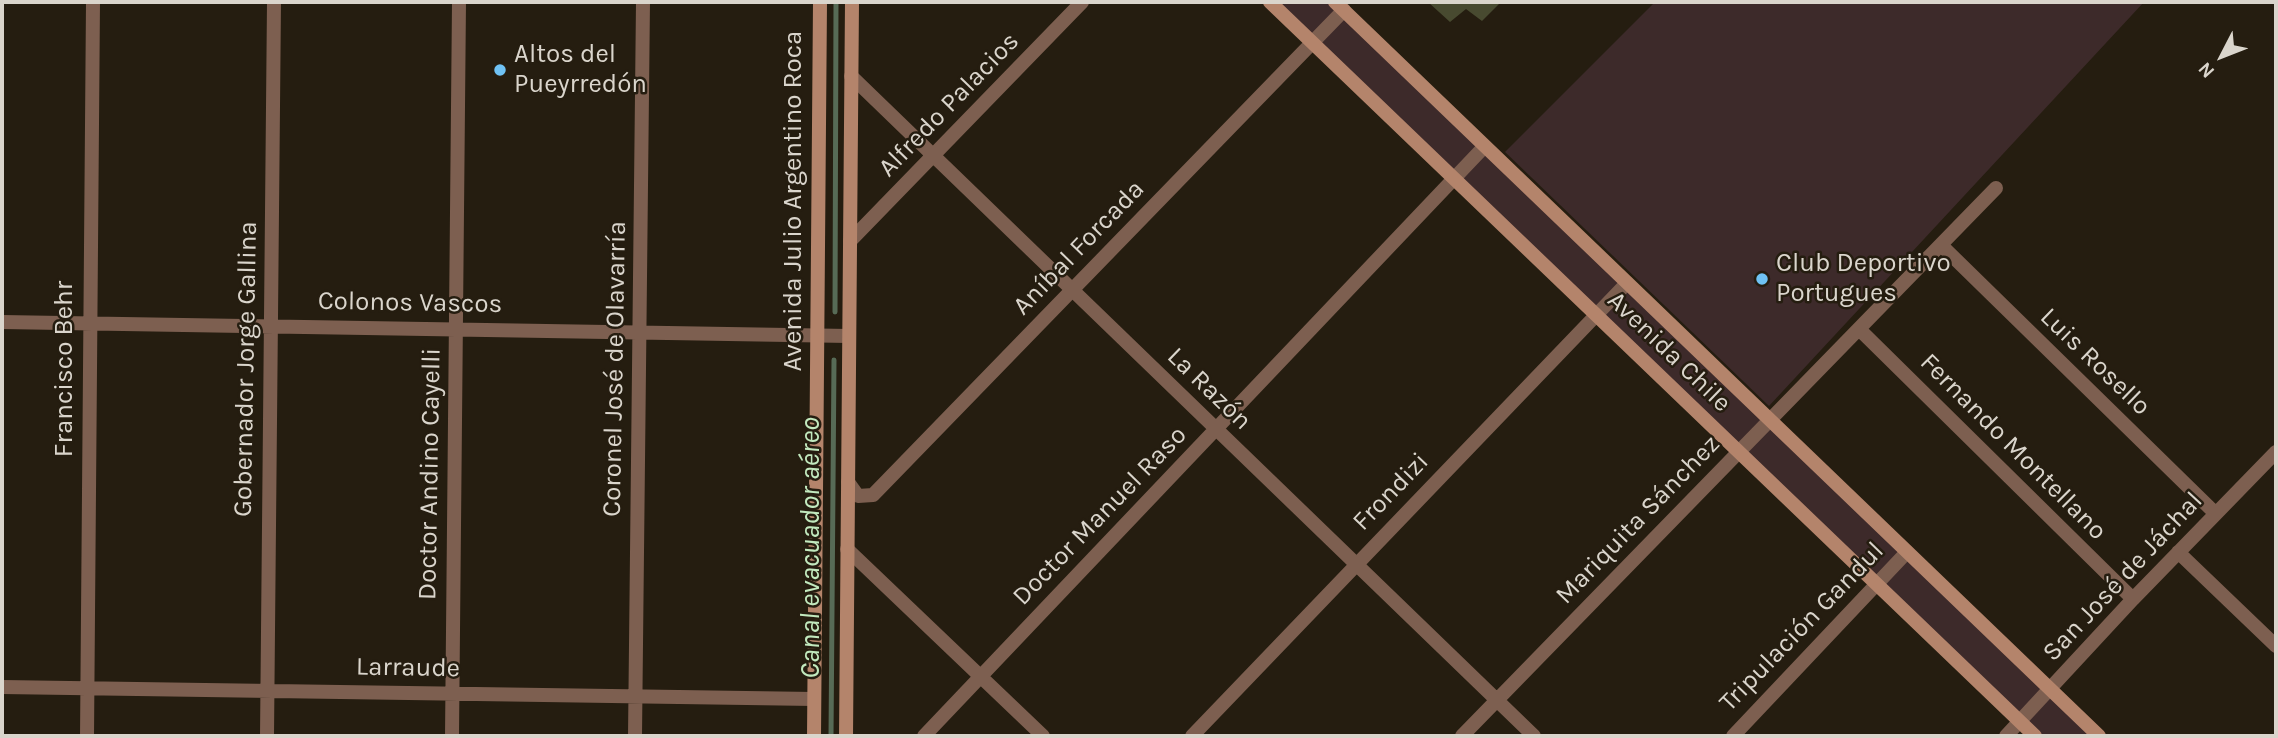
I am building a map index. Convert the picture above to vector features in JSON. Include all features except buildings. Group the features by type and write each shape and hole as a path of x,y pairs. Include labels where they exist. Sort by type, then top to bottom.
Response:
{"main road":[{"name":"Avenida Julio Argentino Roca","path":"814,736 820,2"},
{"name":"Avenida Julio Argentino Roca","path":"846,736 852,2"},
{"name":"Avenida Chile","path":"1269,2 2035,736"},
{"name":"Avenida Chile","path":"1339,6 1768,421 2099,736"}],"street":[{"name":"Francisco Behr","path":"87,736 93,2"},
{"name":"Gobernador Jorge Gallina","path":"267,736 274,2"},
{"name":"Doctor Andino Cayelli","path":"453,736 459,2"},
{"name":"Coronel José de Olavarría","path":"635,736 643,2"},
{"name":"Alfredo Palacios","path":"850,241 1082,2"},
{"name":"Aníbal Forcada","path":"848,482 858,496 873,495 1312,43 1339,6"},
{"name":"La Razón","path":"851,76 1534,736"},
{"name":"Doctor Manuel Raso","path":"924,736 1485,147"},
{"name":"Mariquita Sánchez","path":"1462,736 1996,188"},
{"name":"Luis Rosello","path":"1941,245 2215,513"},
{"name":"Frondizi","path":"1192,736 1627,283"},
{"name":"Colonos Vascos","path":"2,322 849,336"},
{"name":"Fernando Montellano","path":"1860,330 2133,599"},
{"name":"San José de Jáchal","path":"2006,736 2133,599 2276,452"},
{"path":"847,549 1043,736"},
{"name":"Tripulación Gandul","path":"1732,736 1907,552"},
{"path":"2178,552 2276,646"},
{"name":"Larraude","path":"2,687 814,699"}],"shaded area":[{"path":"1270,2 1335,2 2099,736 2035,736"},
{"name":"Club Deportivo Portugues","path":"1655,2 2144,2 1769,406 1505,152"}],"waterway":[{"name":"Canal evacuador aéreo","path":"835,312 836,2"},
{"name":"Canal evacuador aéreo","path":"831,736 834,360"}],"place":[{"name":"Altos del Pueyrredón","path":"500,70"},
{"name":"Club Deportivo Portugues","path":"1762,279"}]}
